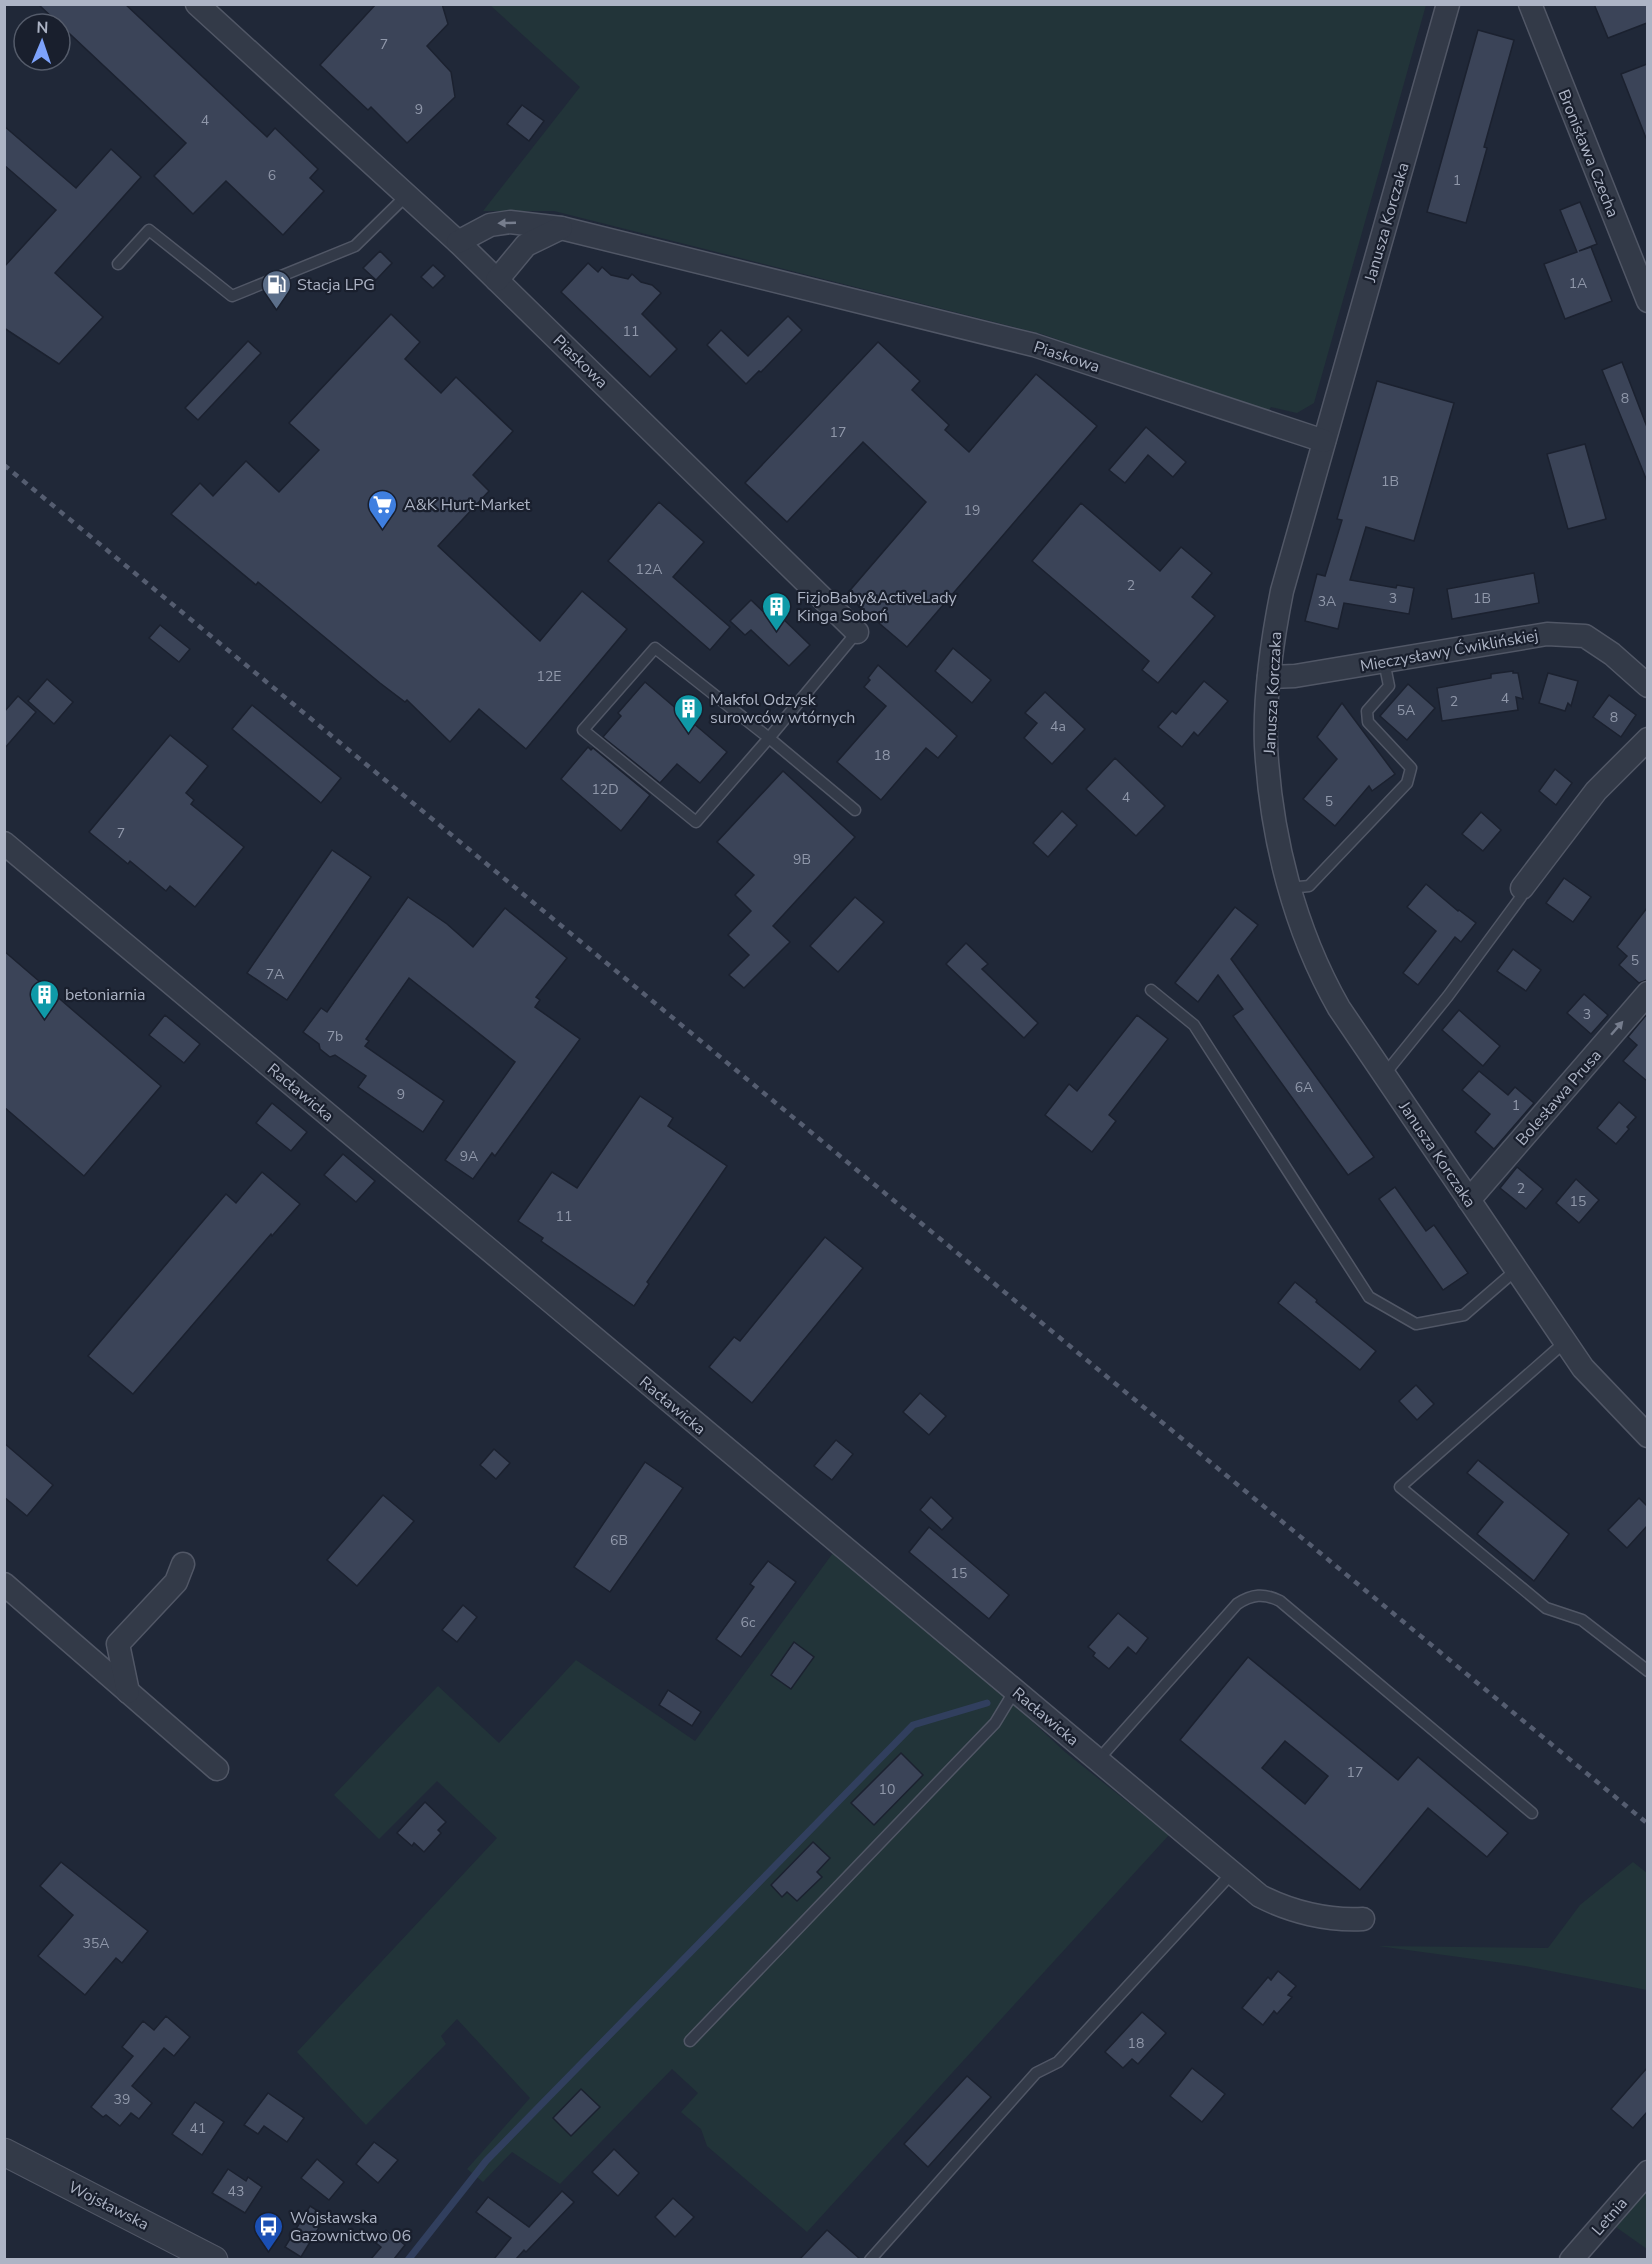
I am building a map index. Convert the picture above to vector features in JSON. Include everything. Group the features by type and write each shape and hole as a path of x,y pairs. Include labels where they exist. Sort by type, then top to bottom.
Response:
{"street":[{"name":"Piaskowa","path":"197,4 458,242 857,632"},
{"name":"Janusza Korczaka","path":"1448,4 1282,591 1269,677 1266,745 1274,817 1289,888 1302,928 1326,986 1339,1008 1583,1368 1647,1436"},
{"name":"Bronisława Czecha","path":"1530,4 1647,301"},
{"name":"Piaskowa","path":"458,242 490,225 510,222 561,228 1034,345 1324,441"},
{"path":"497,280 526,245 561,228"},
{"name":"Mieczysławy Ćwiklińskiej","path":"1269,677 1295,676 1547,634 1585,636 1612,654 1647,686"},
{"path":"1522,888 1596,791 1647,739"},
{"name":"Racławicka","path":"4,843 1260,1896 1282,1907 1348,1920 1363,1919"},
{"name":"Bolesława Prusa","path":"1469,1200 1647,993"},
{"path":"128,1692 118,1644 176,1582 183,1564"},
{"path":"4,1584 217,1769"},
{"name":"Wojsławska","path":"4,2152 208,2258"},
{"name":"Letnia","path":"1571,2259 1647,2172"}],"lane":[{"path":"118,264 149,230 232,296 355,246 407,195"},
{"name":"Piaskowa","path":"855,810 769,738 656,648 583,730 696,822 769,738 857,632"},
{"path":"1289,888 1309,886 1407,783 1411,768 1368,722 1367,711 1389,686 1384,661"},
{"path":"1384,1075 1455,987 1521,897 1522,888"},
{"path":"1151,990 1194,1025 1369,1297 1416,1324 1464,1315 1516,1270"},
{"path":"1565,1342 1400,1487 1546,1608 1582,1620 1647,1671"},
{"path":"1098,1760 1237,1604 1247,1597 1258,1595 1280,1600 1532,1813"},
{"path":"690,2041 995,1723 1015,1690"},
{"path":"870,2259 1036,2073 1058,2062 1232,1873"}],"shaded area":[{"path":"490,5 1426,5 1314,403 1297,413 1271,407 1267,413 1042,334 554,211 483,211 580,87"},
{"path":"833,1553 989,1681 1065,1752 1169,1835 807,2232 707,2146 701,2129 681,2112 698,2093 672,2069 560,2184 512,2152 483,2182 467,2169 530,2098 457,2019 441,2036 446,2044 366,2125 297,2052 497,1838 437,1781 379,1839 334,1795 438,1686 499,1743 576,1660 695,1741"},
{"path":"1633,1862 1647,1873 1647,1990 1525,1966 1378,1946 1548,1948 1580,1905"},
{"path":"1647,2180 1647,2249 1613,2225"}],"building":[{"path":"38,4 125,4 267,137 275,128 318,169 310,178 324,191 283,235 226,181 193,214 154,176 186,143 72,36 72,12 47,12"},
{"path":"376,4 442,4 448,24 427,46 451,72 455,97 407,143 371,107 368,110 320,65"},
{"path":"1594,4 1647,4 1647,23 1608,38"},
{"path":"1478,30 1514,40 1484,147 1487,148 1466,223 1427,212"},
{"path":"1647,64 1647,138 1646,138 1621,74"},
{"path":"522,105 544,121 529,141 507,124"},
{"path":"4,126 76,188 111,149 141,177 55,273 103,317 59,364 4,328 4,267 56,210 4,165"},
{"path":"1580,202 1597,244 1579,251 1591,247 1612,301 1565,319 1544,264 1577,252 1560,210"},
{"path":"380,251 392,263 376,280 363,268"},
{"path":"588,263 598,272 602,267 611,275 628,279 632,274 661,293 642,314 677,349 650,377 561,292"},
{"path":"433,265 445,276 433,288 421,277"},
{"name":"A&K Hurt-Market","path":"391,314 420,342 405,359 441,393 456,377 513,431 473,475 489,491 438,546 540,641 582,591 627,629 526,749 479,709 450,742 407,700 405,702 380,683 258,582 256,585 171,514 200,483 213,496 246,461 279,492 319,450 289,423"},
{"path":"788,316 802,330 746,384 707,345 721,330 748,356"},
{"path":"248,341 261,353 198,420 185,408"},
{"path":"878,342 920,381 912,390 949,425 945,430 969,452 1036,374 1097,426 907,647 846,595 926,502 863,442 787,522 745,483"},
{"path":"1622,362 1647,427 1647,481 1602,370"},
{"path":"1377,381 1454,403 1414,541 1366,527 1350,580 1396,588 1397,585 1414,588 1409,614 1344,603 1338,629 1305,621 1317,574 1325,576 1342,520 1337,519"},
{"path":"1146,427 1186,462 1173,477 1148,455 1125,483 1109,470"},
{"path":"1585,444 1606,519 1568,529 1547,454"},
{"path":"659,502 704,542 673,577 730,627 710,650 608,561"},
{"path":"1081,503 1160,571 1181,547 1212,573 1192,597 1215,616 1158,683 1142,670 1149,661 1032,561"},
{"path":"1534,573 1539,603 1452,619 1447,589"},
{"name":"FizjoBaby&ActiveLady Kinga Soboń","path":"751,600 772,620 778,614 810,645 789,666 751,630 745,635 730,621"},
{"path":"160,625 190,649 179,662 149,638"},
{"path":"953,648 991,680 972,703 935,671"},
{"path":"878,665 957,736 938,758 926,748 881,800 837,762 886,706 864,687"},
{"path":"1513,671 1513,673 1518,673 1523,699 1516,697 1518,710 1442,721 1437,688 1491,678 1491,674"},
{"path":"1548,673 1578,681 1571,706 1568,703 1565,711 1539,703"},
{"path":"47,679 73,702 54,724 28,701"},
{"path":"1204,681 1228,701 1198,736 1194,732 1182,747 1158,727 1172,711 1176,714"},
{"path":"645,682 727,752 700,783 677,764 660,783 603,737 621,716 618,713"},
{"path":"1408,684 1435,708 1407,740 1380,716"},
{"path":"1045,692 1085,729 1052,764 1024,738 1037,723 1025,713"},
{"path":"1609,695 1636,715 1621,737 1593,717"},
{"path":"18,696 36,712 4,749 4,712"},
{"path":"1342,703 1395,774 1372,791 1369,786 1335,826 1303,799 1337,759 1317,737"},
{"path":"252,705 341,778 321,803 232,729"},
{"path":"170,735 208,766 186,793 194,800 191,804 244,847 195,907 170,886 166,891 130,861 128,864 89,832"},
{"path":"588,747 591,750 593,748 650,795 621,831 561,779"},
{"path":"1115,758 1165,806 1136,836 1086,789"},
{"path":"1555,769 1572,783 1556,805 1539,791"},
{"path":"783,771 855,837 773,926 790,942 744,988 729,975 749,955 728,935 751,911 735,895 754,875 717,842"},
{"path":"1062,811 1077,825 1048,857 1033,843"},
{"path":"1481,812 1501,830 1483,851 1462,834"},
{"path":"332,850 371,877 287,1000 247,973"},
{"path":"1564,878 1591,897 1573,922 1546,903"},
{"path":"1426,884 1476,923 1461,942 1455,937 1418,985 1403,973 1436,931 1407,907"},
{"path":"408,897 447,924 473,947 505,908 567,958 536,997 540,1000 535,1007 580,1039 495,1156 492,1153 473,1179 445,1160 515,1062 409,978 366,1039 369,1041 365,1046 444,1101 423,1132 358,1087 366,1076 335,1055 330,1057 320,1049 319,1044 303,1032 321,1008 327,1012"},
{"path":"855,897 884,922 838,972 810,946"},
{"path":"1235,907 1258,925 1231,959 1374,1157 1348,1175 1233,1016 1243,1009 1218,975 1198,1002 1175,983"},
{"path":"1647,908 1647,980 1639,983 1619,965 1627,956 1617,947"},
{"path":"966,943 988,964 982,969 1038,1023 1024,1038 946,964"},
{"path":"1513,949 1541,970 1526,991 1497,971"},
{"name":"betoniarnia","path":"4,951 161,1086 84,1176 4,1107"},
{"path":"1584,994 1608,1015 1591,1034 1567,1013"},
{"path":"1459,1010 1500,1046 1483,1066 1442,1030"},
{"path":"1647,1014 1647,1081 1623,1061 1637,1045 1628,1037"},
{"path":"165,1015 200,1044 184,1063 149,1035"},
{"path":"1137,1015 1168,1039 1109,1115 1116,1121 1092,1152 1045,1115 1069,1084 1077,1091"},
{"path":"1479,1071 1508,1095 1515,1087 1534,1103 1494,1149 1475,1132 1490,1114 1462,1090"},
{"path":"640,1096 673,1118 668,1126 727,1166 647,1282 649,1284 634,1306 541,1241 543,1238 518,1221 552,1172 577,1188"},
{"path":"1619,1102 1636,1117 1616,1144 1597,1128"},
{"path":"272,1103 307,1132 291,1151 256,1123"},
{"path":"343,1154 375,1181 356,1202 324,1175"},
{"path":"1517,1167 1543,1189 1526,1209 1500,1188"},
{"path":"262,1172 300,1204 272,1236 271,1234 133,1394 88,1356 226,1194 236,1203"},
{"path":"1576,1179 1599,1200 1579,1223 1556,1203"},
{"path":"1395,1187 1426,1231 1434,1225 1468,1273 1443,1290 1379,1199"},
{"path":"825,1237 863,1268 752,1403 709,1367 734,1337 740,1341"},
{"path":"1295,1282 1376,1351 1360,1370 1278,1303"},
{"path":"1416,1385 1434,1404 1417,1420 1399,1401"},
{"path":"920,1393 946,1416 929,1435 903,1412"},
{"path":"836,1440 853,1454 832,1480 814,1466"},
{"path":"4,1443 53,1485 27,1516 4,1497"},
{"path":"494,1449 510,1463 496,1479 480,1465"},
{"path":"1478,1460 1569,1534 1534,1581 1477,1534 1503,1502 1467,1473"},
{"path":"645,1462 683,1488 610,1592 574,1567"},
{"path":"383,1495 414,1521 357,1586 327,1560"},
{"path":"931,1497 953,1518 942,1530 920,1510"},
{"path":"1639,1498 1647,1506 1647,1526 1627,1548 1608,1530"},
{"path":"929,1527 1009,1595 989,1619 909,1552"},
{"path":"768,1561 796,1582 741,1657 716,1639 754,1587 750,1584"},
{"path":"463,1605 477,1617 457,1642 442,1630"},
{"path":"1118,1613 1148,1638 1136,1654 1128,1647 1109,1669 1093,1656 1095,1653 1088,1647"},
{"path":"794,1642 814,1657 791,1689 771,1675"},
{"path":"1248,1657 1398,1780 1418,1757 1508,1833 1487,1857 1428,1808 1360,1890 1180,1740","holes":["1285,1741 1328,1776 1305,1804 1262,1768"]},
{"path":"668,1690 701,1712 692,1726 659,1705"},
{"path":"901,1753 923,1775 874,1825 851,1803"},
{"path":"425,1802 446,1822 438,1830 441,1833 424,1852 414,1843 412,1846 397,1833"},
{"path":"813,1842 830,1858 817,1872 822,1877 797,1901 787,1892 782,1897 771,1885"},
{"path":"61,1862 148,1931 122,1963 116,1958 85,1995 38,1956 73,1915 40,1886"},
{"path":"1278,1971 1296,1986 1288,1995 1292,1997 1277,2014 1274,2011 1263,2025 1242,2008 1268,1977 1271,1980"},
{"path":"1142,2012 1166,2033 1138,2064 1132,2059 1123,2068 1105,2052"},
{"path":"166,2016 190,2037 174,2056 164,2048 132,2086 152,2103 139,2119 131,2113 120,2126 91,2107 133,2056 122,2047 143,2021 154,2030"},
{"path":"1192,2068 1225,2094 1202,2122 1170,2096"},
{"path":"1647,2068 1647,2112 1633,2128 1611,2109"},
{"path":"967,2076 991,2097 928,2167 904,2144"},
{"path":"581,2089 600,2107 571,2136 553,2118"},
{"path":"268,2093 304,2118 287,2142 264,2126 258,2134 244,2125"},
{"path":"195,2102 224,2122 202,2155 172,2134"},
{"path":"374,2142 398,2160 378,2183 356,2164"},
{"path":"614,2149 639,2173 618,2196 592,2172"},
{"path":"317,2159 344,2182 329,2200 301,2178"},
{"path":"228,2169 246,2181 248,2177 262,2187 245,2213 212,2193"},
{"path":"562,2191 574,2202 526,2252 524,2250 516,2259 494,2259 511,2238 476,2212 488,2197 529,2227"},
{"path":"673,2198 694,2217 675,2237 655,2217"},
{"path":"310,2206 326,2216 301,2257 285,2247"},
{"path":"386,2230 405,2245 394,2259 371,2259 381,2247 376,2243"},
{"path":"827,2230 860,2259 800,2259"}],"waterway":[{"path":"408,2260 486,2161 913,1725 987,1703"}],"railway":[{"path":"4,465 1648,1824"}],"place":[{"name":"Stacja LPG","path":"276,310"},
{"name":"A&K Hurt-Market","path":"383,530"},
{"name":"FizjoBaby&ActiveLady Kinga Soboń","path":"776,632"},
{"name":"Makfol Odzysk surowców wtórnych","path":"689,734"},
{"name":"betoniarnia","path":"44,1020"},
{"name":"Wojsławska Gazownictwo 06","path":"269,2252"}]}
